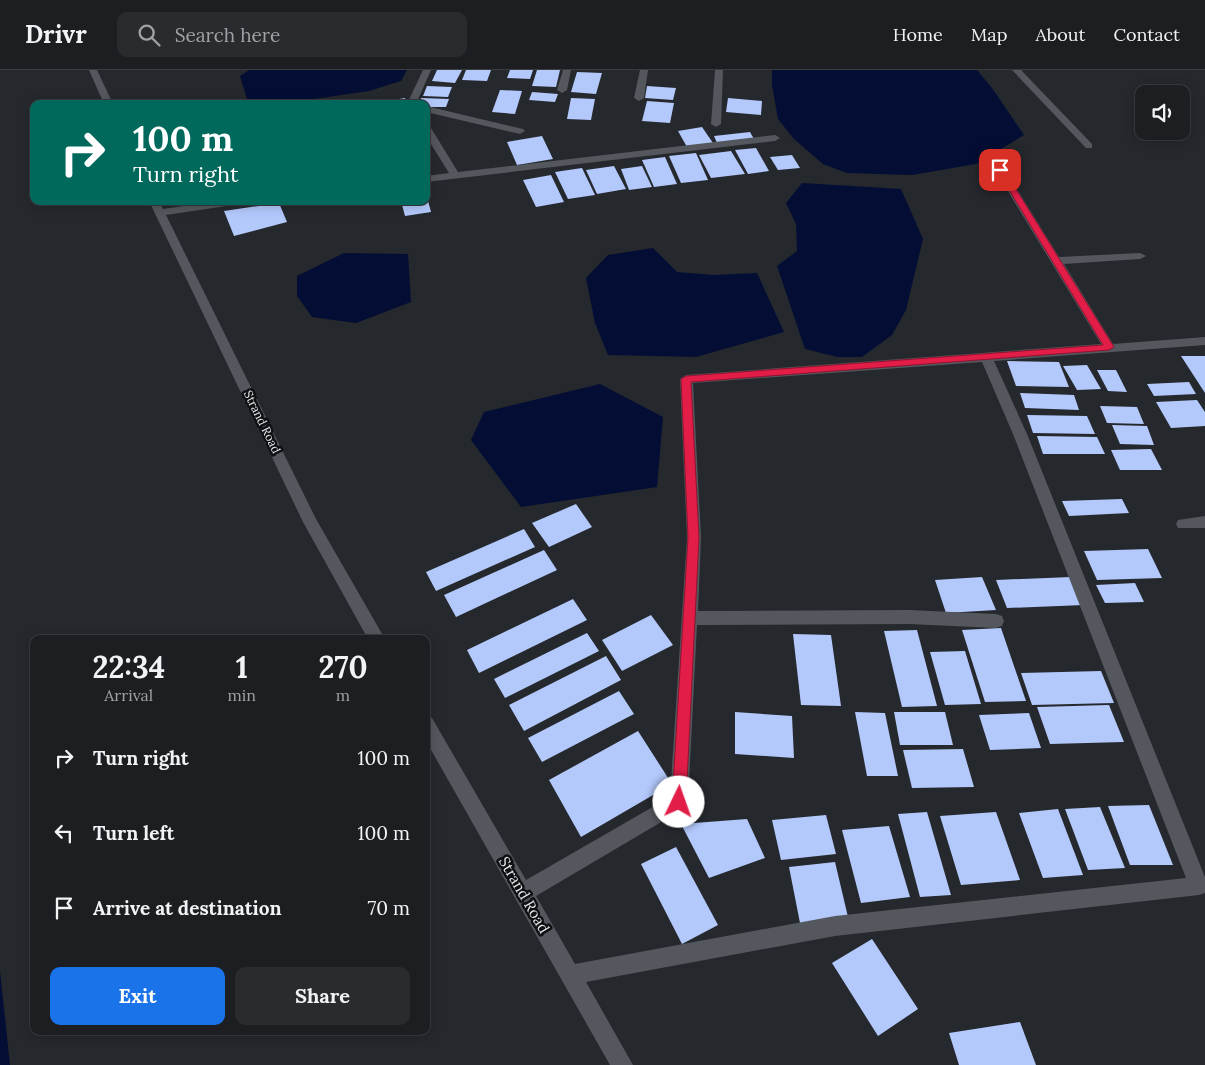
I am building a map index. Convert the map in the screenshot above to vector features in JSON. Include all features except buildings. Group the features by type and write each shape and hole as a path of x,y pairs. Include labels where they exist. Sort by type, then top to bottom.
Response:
{"street":[{"path":"93,70 106,100"},
{"path":"413,100 426,70"},
{"path":"562,90 567,70"},
{"path":"639,98 644,70"},
{"path":"716,124 719,70"},
{"path":"1016,70 1089,146"},
{"path":"430,110 520,131"},
{"path":"430,134 455,175"},
{"path":"430,178 775,138"},
{"path":"1000,170 1109,347"},
{"path":"157,207 185,205"},
{"name":"Strand Road","path":"157,207 310,522 375,635"},
{"path":"1057,261 1140,256"},
{"path":"523,893 679,802 694,538 686,379 1205,341"},
{"path":"570,975 835,926 1199,886 1020,434 986,356"},
{"path":"1183,524 1205,522"},
{"path":"689,618 909,618 996,621"},
{"name":"Strand Road","path":"430,731 622,1065"}],"water":[{"path":"249,70 407,70 401,81 369,91 307,100 247,99 240,76"},
{"path":"772,70 977,70 992,88 1024,135 976,164 912,175 847,173 823,164 794,139 778,119 772,85"},
{"path":"802,183 901,189 923,239 906,310 892,335 862,357 837,357 805,349 777,266 797,251 796,224 786,203"},
{"path":"653,248 677,272 714,275 757,273 784,332 696,357 608,355 595,323 586,278 608,255"},
{"path":"344,253 408,254 411,302 356,323 312,317 297,296 297,276"},
{"path":"600,384 663,417 657,487 521,507 471,440 484,412"},
{"path":"0,971 10,1065 0,1065"}],"route":[{"path":"679,802 694,538 686,379 1109,347 1000,170"}]}
